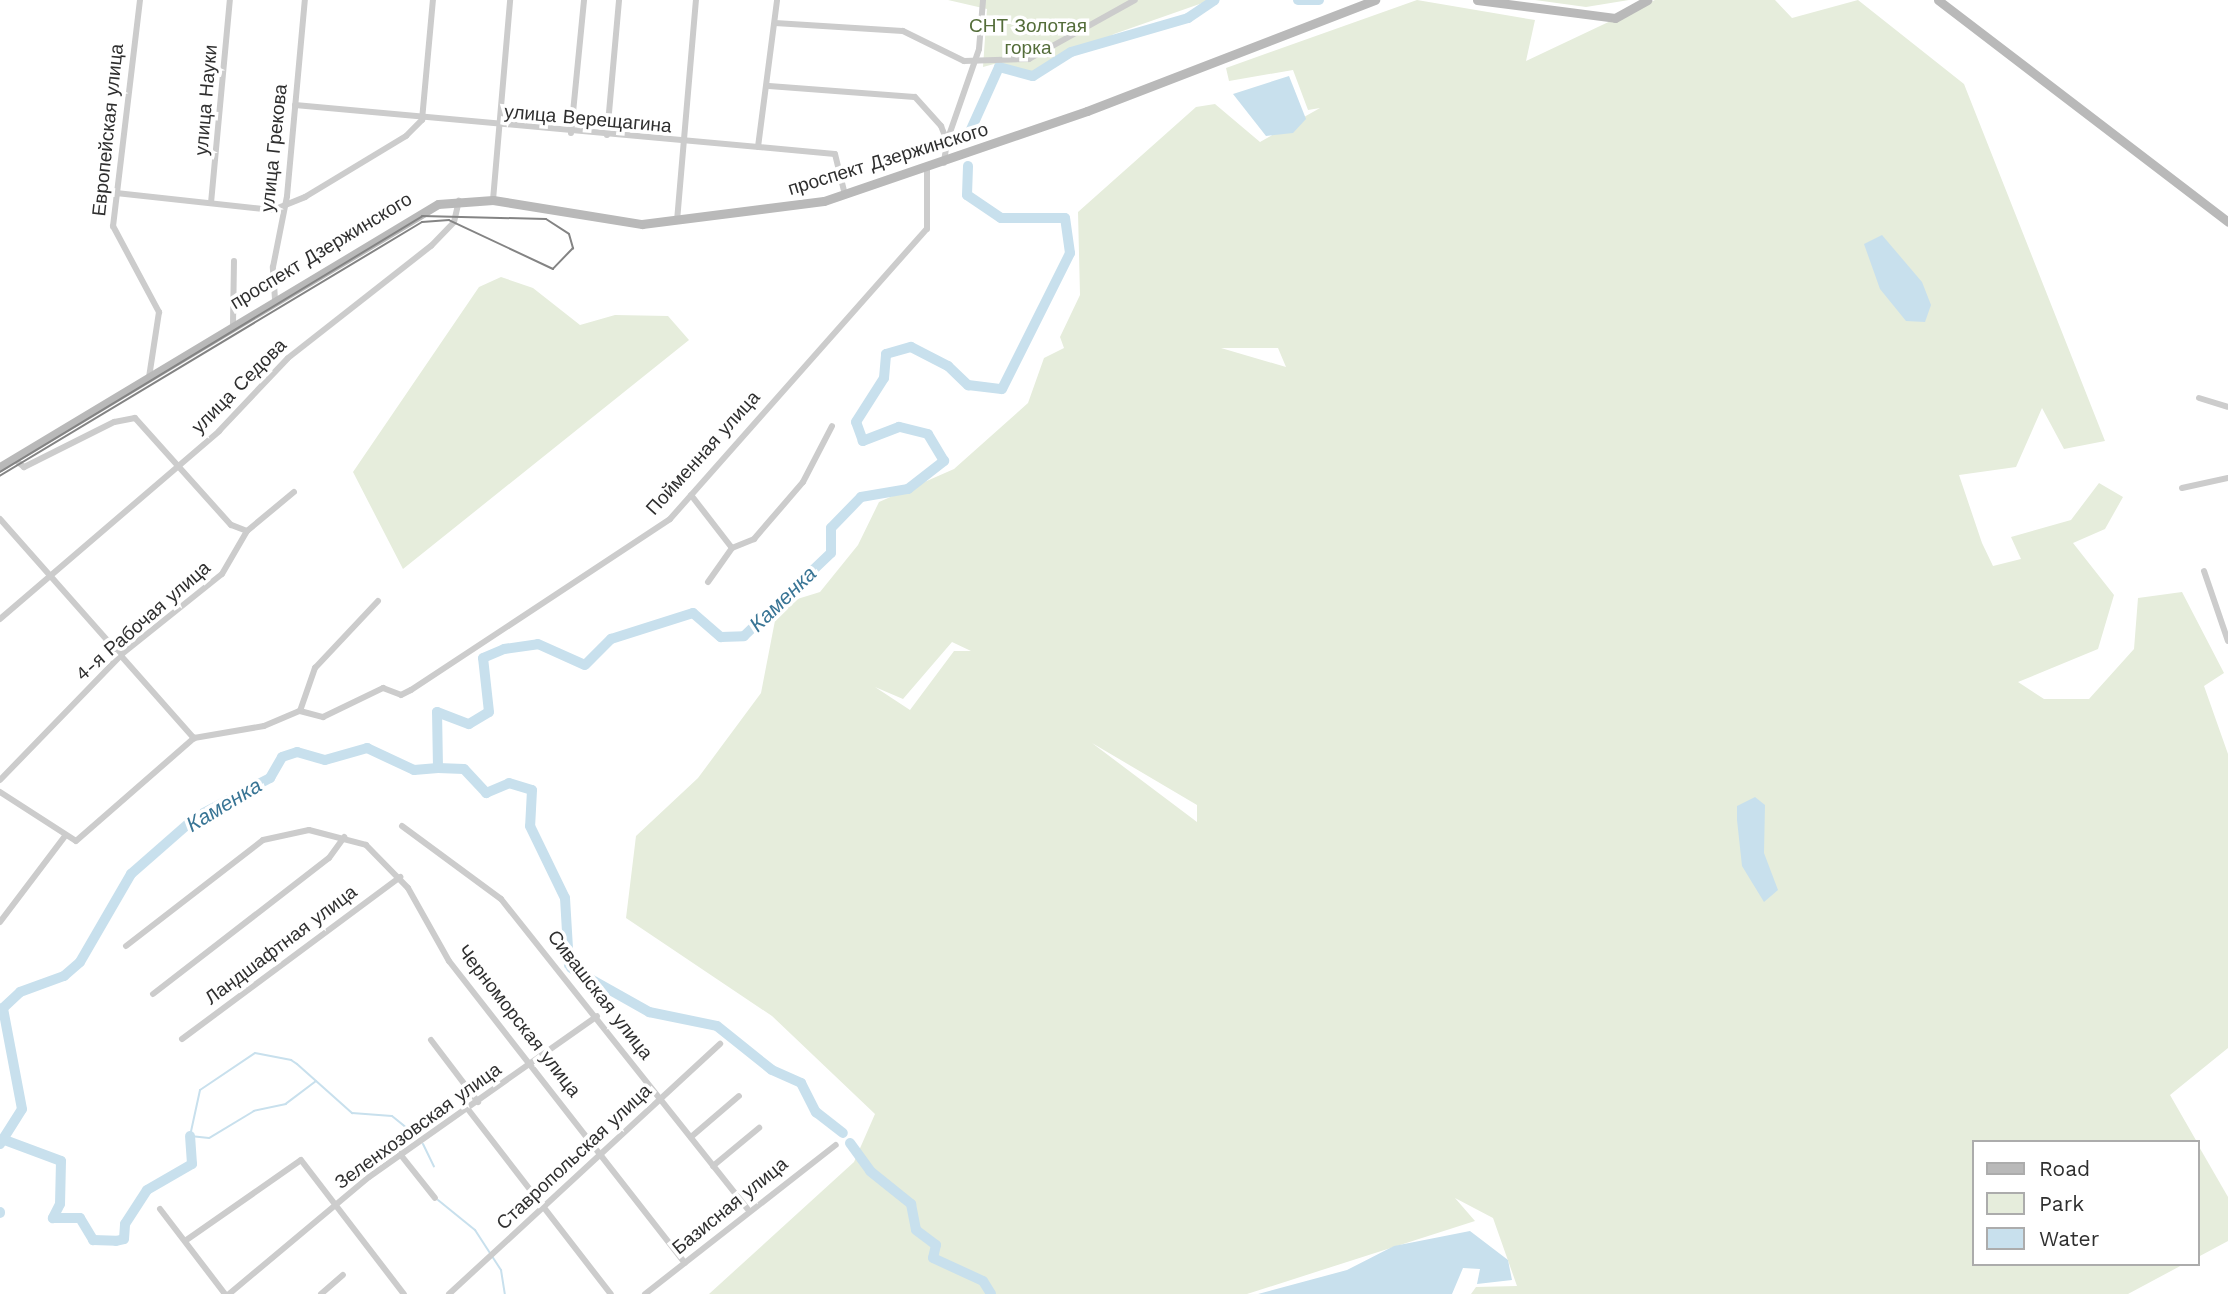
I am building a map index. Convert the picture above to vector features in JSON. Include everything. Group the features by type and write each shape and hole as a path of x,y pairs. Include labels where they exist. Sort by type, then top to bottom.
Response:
{"street":[{"name":"Европейская улица","path":"140,0 116,193 116,233 159,313 149,377"},
{"name":"улица Науки","path":"211,203 230,0"},
{"name":"улица Грекова","path":"275,299 273,267 286,204 305,0"},
{"path":"116,193 264,210 286,204 407,136 422,120 433,0"},
{"path":"493,200 510,0"},
{"path":"571,133 583,0"},
{"path":"607,135 619,0"},
{"path":"677,223 680,143 696,0"},
{"path":"758,147 769,86 777,0"},
{"path":"944,163 947,141 973,61 983,0"},
{"path":"775,23 893,29 973,61 1045,55 1135,0"},
{"name":"проспект Дзержинского","path":"0,467 423,211 459,201 493,200 642,223 677,223 737,217 845,195 944,163 1375,0"},
{"path":"1477,0 1615,18 1647,0"},
{"path":"1938,0 2228,222"},
{"path":"769,86 904,93 928,107 947,141"},
{"name":"улица Верещагина","path":"295,105 422,120 835,154 845,195"},
{"name":"Пойменная улица","path":"300,711 340,713 383,688 401,695 411,690 608,566 691,495 927,229 927,168"},
{"name":"улица Седова","path":"0,619 175,468 288,358 431,246 454,222 459,201"},
{"path":"233,324 234,261"},
{"path":"2199,398 2228,407"},
{"path":"14,459 23,467 127,417 143,425 175,468 231,525 247,531 294,492"},
{"path":"708,582 732,548 754,539 803,482 832,426"},
{"path":"2182,488 2228,478"},
{"path":"691,495 732,548"},
{"path":"0,519 194,738"},
{"name":"4-я Рабочая улица","path":"0,780 7,768 122,654 222,574 245,543 247,531"},
{"path":"2204,571 2228,641"},
{"path":"0,792 76,841 194,738 264,726 300,711 316,668 378,601"},
{"path":"0,760 7,768"},
{"name":"Сивашская улица","path":"402,826 501,899 597,1016 659,1099 748,1209"},
{"name":"Черноморская улица","path":"126,947 244,852 263,840 309,830 344,837 366,845 400,877 449,961 601,1152 685,1263"},
{"path":"0,922 65,836"},
{"path":"153,994 329,858 344,837"},
{"name":"Ландшафтная улица","path":"182,1039 400,877"},
{"name":"Зеленхозовская улица","path":"229,1294 400,1154 478,1102 597,1016"},
{"path":"431,1040 478,1102"},
{"name":"Ставропольская улица","path":"449,1294 720,1044"},
{"path":"691,1137 739,1096"},
{"path":"467,1108 611,1294"},
{"path":"713,1166 759,1128"},
{"name":"Базисная улица","path":"645,1294 748,1209 836,1145"},
{"path":"400,1154 435,1198"},
{"path":"186,1241 295,1160 305,1163 404,1294"},
{"path":"160,1209 229,1294"},
{"path":"321,1294 343,1275"}],"green space":[{"name":"СНТ Золотая горка","path":"948,0 1211,0 1114,34 1031,77 994,64 983,67 987,9"},
{"path":"1417,0 1535,20 1526,61 1655,0 1775,0 1792,18 1858,0 1964,84 2105,441 2064,449 2042,408 2016,467 1959,475 1982,543 1993,566 2021,559 2011,537 2071,520 2099,483 2123,497 2105,529 2073,543 2114,595 2098,649 2018,682 2044,699 2089,699 2134,649 2138,598 2182,592 2224,673 2204,686 2228,754 2228,1048 2170,1095 2196,1140 1972,1140 1972,1266 2180,1266 2128,1294 1471,1294 1476,1287 1517,1286 1493,1218 1455,1198 1475,1221 1247,1294 709,1294 854,1162 875,1114 772,1016 626,918 636,836 698,778 761,693 778,605 820,592 858,545 879,502 954,469 1028,403 1044,358 1064,348 1060,337 1080,295 1078,212 1196,107 1215,104 1260,142 1320,108 1308,110 1293,70 1229,81 1226,68","holes":["1221,348 1278,348 1286,367","952,642 971,651 954,651 910,710 875,687 903,699","1092,743 1197,805 1197,822"]},
{"path":"1535,0 1629,0 1586,7"},
{"path":"501,277 533,288 580,325 615,315 668,316 689,340 403,569 353,472 479,287"},
{"path":"2200,1148 2228,1197 2228,1241 2200,1256"}],"water":[{"path":"1289,76 1306,119 1293,133 1266,136 1233,94"},
{"path":"1882,235 1922,282 1931,305 1925,322 1906,321 1880,289 1864,244"},
{"path":"1755,797 1765,805 1764,853 1778,890 1764,902 1742,866 1737,820 1737,806"},
{"path":"1470,1231 1508,1260 1512,1280 1477,1284 1480,1269 1463,1268 1452,1294 1258,1294 1347,1270 1394,1246"}],"waterway":[{"name":"Каменка","path":"968,136 999,67 1033,76 1071,52 1188,18 1215,0"},
{"name":"Каменка","path":"1298,0 1319,0"},
{"name":"Каменка","path":"0,1144 22,1109 3,1008 20,992 64,976 80,962 131,874 196,817 270,778 282,757 297,752 325,760 367,748 414,770 438,768 437,712 469,724 489,712 483,658 504,649 538,644 585,665 611,639 693,613 721,637 744,636 831,553 831,528 861,497 908,489 944,461 928,434 899,427 863,441 856,422 884,378 886,354 911,347 948,366 968,385 1002,389 1070,253 1065,218 1001,218 967,195 968,166"},
{"path":"438,768 464,769 486,793 509,783 532,790 530,826 565,898 569,965"},
{"path":"571,968 649,1012 717,1026 772,1070 801,1083 816,1112 843,1133"},
{"path":"316,1081 286,1104 254,1111 209,1138 190,1136 200,1090 255,1053 291,1060 297,1064 352,1113 392,1116 417,1136"},
{"path":"2,1139 61,1161 60,1204 53,1218 80,1218 93,1240 116,1241 124,1239 125,1224 147,1190 192,1164 190,1136"},
{"path":"850,1143 870,1171 911,1204 916,1230 936,1245 933,1258 983,1281 991,1294"},
{"path":"423,1144 434,1167"},
{"path":"438,1200 475,1230 501,1270 505,1294"}],"tram line":[{"path":"0,472 422,216 546,219 569,234 573,248 553,269 449,220 422,222 0,476"}]}
